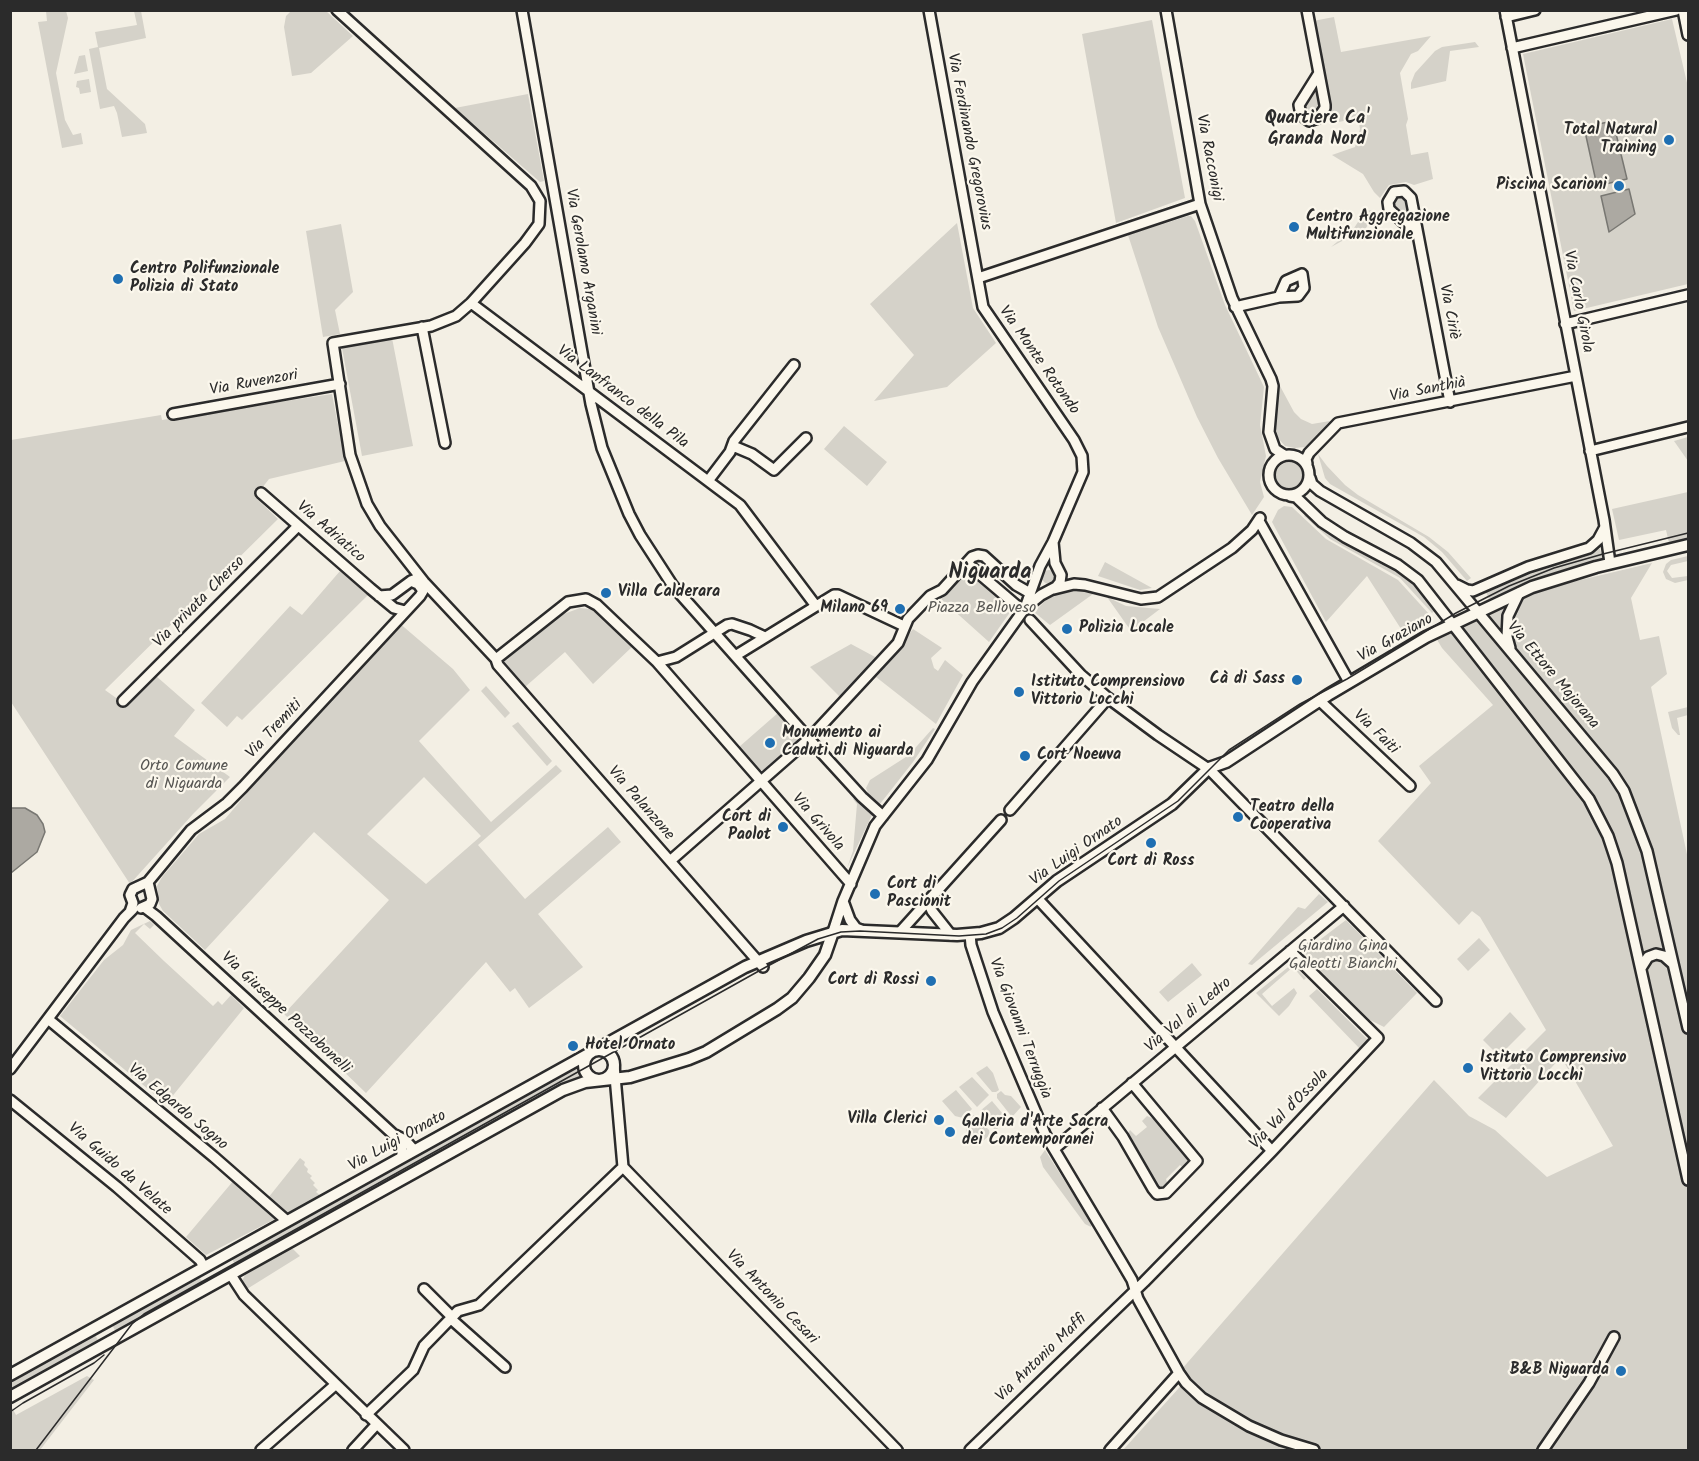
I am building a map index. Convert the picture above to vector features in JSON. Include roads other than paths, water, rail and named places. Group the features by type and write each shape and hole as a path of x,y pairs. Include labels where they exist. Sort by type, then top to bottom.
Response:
{"main road":[{"name":"Via Graziano","path":"1209,768 1226,762 1348,682 1426,637 1520,592 1610,563 1689,545"},
{"name":"Via Luigi Ornato","path":"10,1375 592,1052 760,964 817,938 833,932 861,930 970,934 1004,926 1057,881 1172,804 1209,768"},
{"name":"Via Luigi Ornato","path":"10,1397 563,1090 585,1082 630,1077 694,1057 777,1009 796,993 814,971 828,948 833,932"},
{"path":"600,1050 612,1057 614,1065 611,1074 602,1079 592,1077 586,1069 586,1060 592,1052 600,1050"},
{"path":"218,1259 224,1262 231,1275"},
{"path":"204,1267 213,1278 220,1280"},
{"path":"91,1330 100,1332 108,1343"}],"street":[{"path":"337,10 531,186 540,201 540,220 525,243 471,303 456,316 444,322 422,327 445,443"},
{"name":"Via Gerolamo Arganini","path":"522,10 591,404 602,448 629,514 673,586 809,739 862,797 883,816"},
{"name":"Via Ferdinando Gregorovius","path":"928,10 978,278"},
{"name":"Via Racconigi","path":"1166,10 1200,204 1235,306 1271,379 1269,432 1275,449 1284,456"},
{"path":"1307,10 1319,73 1325,108 1318,118 1309,121 1301,115 1299,105 1319,73"},
{"path":"1505,14 1535,10"},
{"path":"1512,48 1676,10"},
{"path":"1683,10 1689,35"},
{"name":"Via Carlo Girola","path":"1505,14 1605,527 1610,563"},
{"name":"Via Gerolamo Arganini","path":"531,186 547,189 553,183"},
{"path":"978,278 1200,204"},
{"path":"540,220 560,220"},
{"name":"Via Ciriè","path":"1416,228 1450,402"},
{"name":"Via Monte Rotondo","path":"978,278 985,311 1081,453 1083,466 1081,478 1037,574 1024,610"},
{"path":"1565,324 1689,296"},
{"path":"1235,306 1279,297"},
{"name":"Via Lanfranco della Pila","path":"471,303 740,505 816,606"},
{"name":"Via Palanzone","path":"422,327 333,343 350,455 367,504 380,526 424,582 496,659 498,665 760,964"},
{"path":"708,481 794,365"},
{"name":"Via Santhià","path":"1307,464 1306,459 1309,453 1338,423 1576,376"},
{"name":"Via Ruvenzori","path":"172,414 340,384"},
{"path":"1590,451 1689,427"},
{"path":"732,446 752,454 774,470 806,438"},
{"path":"1290,495 1304,490 1310,478 1307,464 1297,456 1278,458 1271,467 1269,478 1271,484 1279,492 1296,497 1322,522 1409,571 1418,580 1574,778 1597,812 1617,863 1689,1180"},
{"name":"Via Ettore Majorana","path":"1310,478 1320,491 1424,551 1436,562 1592,746 1624,791 1647,851 1689,1028"},
{"name":"Via Adriatico","path":"261,493 379,596 394,608 405,611"},
{"path":"833,932 843,901 875,826 927,760 972,682 1024,610 1041,595 1053,589 1074,584 1140,599 1158,597 1227,552 1247,536 1259,520 1348,682"},
{"name":"Via privata Cherso","path":"123,701 298,525"},
{"path":"1454,584 1473,591 1528,567 1589,548 1598,540 1605,527"},
{"path":"1053,542 1055,563 1061,579 1053,589"},
{"path":"670,861 809,739 898,643 904,626 928,598 942,590 975,555 981,554 1019,587 1030,593"},
{"path":"967,564 1024,610"},
{"path":"1053,589 1041,587 1037,582 1037,574 1046,565 1058,569 1085,585"},
{"path":"411,580 413,568"},
{"path":"405,611 423,591 411,580"},
{"path":"379,596 392,595 411,580 424,582"},
{"path":"1512,653 1508,637 1508,616 1520,592"},
{"path":"420,596 436,594"},
{"path":"392,595 390,599 397,620"},
{"path":"735,656 834,595 904,626"},
{"path":"496,659 568,602 586,599 597,605 657,662 676,657 727,625 732,624 765,637"},
{"name":"Via Tremiti","path":"10,1069 139,907 130,897 132,890 136,886 147,885 191,830 227,803 243,787 405,611"},
{"path":"1030,620 1081,675 1108,698 1158,735 1209,768 1436,1001"},
{"name":"Via Grivola","path":"657,662 851,884"},
{"path":"1010,810 1108,698"},
{"name":"Via Faiti","path":"1320,701 1410,786"},
{"path":"900,932 1001,820"},
{"path":"139,907 153,897 147,885"},
{"path":"1037,898 1272,1151"},
{"path":"843,901 851,922 861,930"},
{"path":"928,902 932,911 951,935"},
{"name":"Via Val di Ledro","path":"1051,1145 1102,1108 1344,906"},
{"name":"Via Giuseppe Pozzobonelli","path":"139,907 156,916 394,1135 402,1147 402,1157"},
{"name":"Via Giovanni Terruggia","path":"970,934 971,945 993,1012 1051,1145 1122,1263 1136,1290 1137,1299 1179,1373 1202,1398 1249,1426 1281,1440 1314,1450"},
{"name":"Via Val d'Ossola","path":"1136,1290 1272,1151 1378,1038 1290,951"},
{"path":"1641,968 1648,957 1656,954 1664,956 1675,965"},
{"name":"Via Edgardo Sogno","path":"48,1019 287,1221"},
{"path":"366,1415 413,1370 424,1346 458,1311 479,1305 623,1167 614,1065"},
{"path":"1102,1108 1123,1137 1153,1189 1157,1194 1166,1193 1197,1161 1132,1083"},
{"name":"Via Guido da Velate","path":"10,1100 117,1188 200,1260 204,1267"},
{"name":"Via Giuseppe Pozzobonelli","path":"394,1135 405,1140 414,1150"},
{"name":"Via Antonio Cesari","path":"623,1167 897,1450"},
{"path":"231,1275 244,1295 404,1450"},
{"path":"424,1289 451,1318 505,1367"},
{"name":"Via Antonio Maffi","path":"970,1450 1136,1290"},
{"path":"1543,1450 1589,1383 1614,1337"},
{"path":"1110,1450 1179,1373"},
{"path":"261,1450 335,1385"},
{"path":"353,1450 376,1425"}],"tram line":[{"path":"36,1450 132,1324 144,1314 766,967 818,939 841,932 959,936 986,934 1002,928 1017,918 1059,881 1178,801 1229,750 1300,704 1347,679 1456,613 1509,586 1554,568 1688,533"},
{"path":"10,1412 104,1355"}],"place":[{"name":"Total Natural Training","path":"1669,140"},
{"name":"Piscina Scarioni","path":"1619,186"},
{"name":"Centro Aggregazione Multifunzionale","path":"1294,227"},
{"name":"Centro Polifunzionale Polizia di Stato","path":"118,279"},
{"name":"Villa Calderara","path":"606,593"},
{"name":"Milano 69","path":"900,609"},
{"name":"Polizia Locale","path":"1067,629"},
{"name":"Cà di Sass","path":"1297,680"},
{"name":"Istituto Comprensiovo Vittorio Locchi","path":"1019,692"},
{"name":"Monumento ai Caduti di Niguarda","path":"770,743"},
{"name":"Cort Noeuva","path":"1025,756"},
{"name":"Teatro della Cooperativa","path":"1238,817"},
{"name":"Cort di Paolot","path":"783,827"},
{"name":"Cort di Ross","path":"1151,843"},
{"name":"Cort di Pascionit","path":"875,894"},
{"name":"Cort di Rossi","path":"931,981"},
{"name":"Hotel Ornato","path":"573,1046"},
{"name":"Istituto Comprensivo Vittorio Locchi","path":"1468,1068"},
{"name":"Villa Clerici","path":"939,1120"},
{"name":"Galleria d'Arte Sacra dei Contemporanei","path":"950,1132"},
{"name":"B&B Niguarda","path":"1621,1371"}],"district":[{"name":"Quartiere Ca' Granda Nord","path":"1317,130"},
{"name":"Niguarda","path":"990,574"}],"park label":[{"name":"Piazza Belloveso","path":"982,609"},
{"name":"Orto Comune di Niguarda","path":"184,776"},
{"name":"Giardino Gina Galeotti Bianchi","path":"1343,956"}]}
